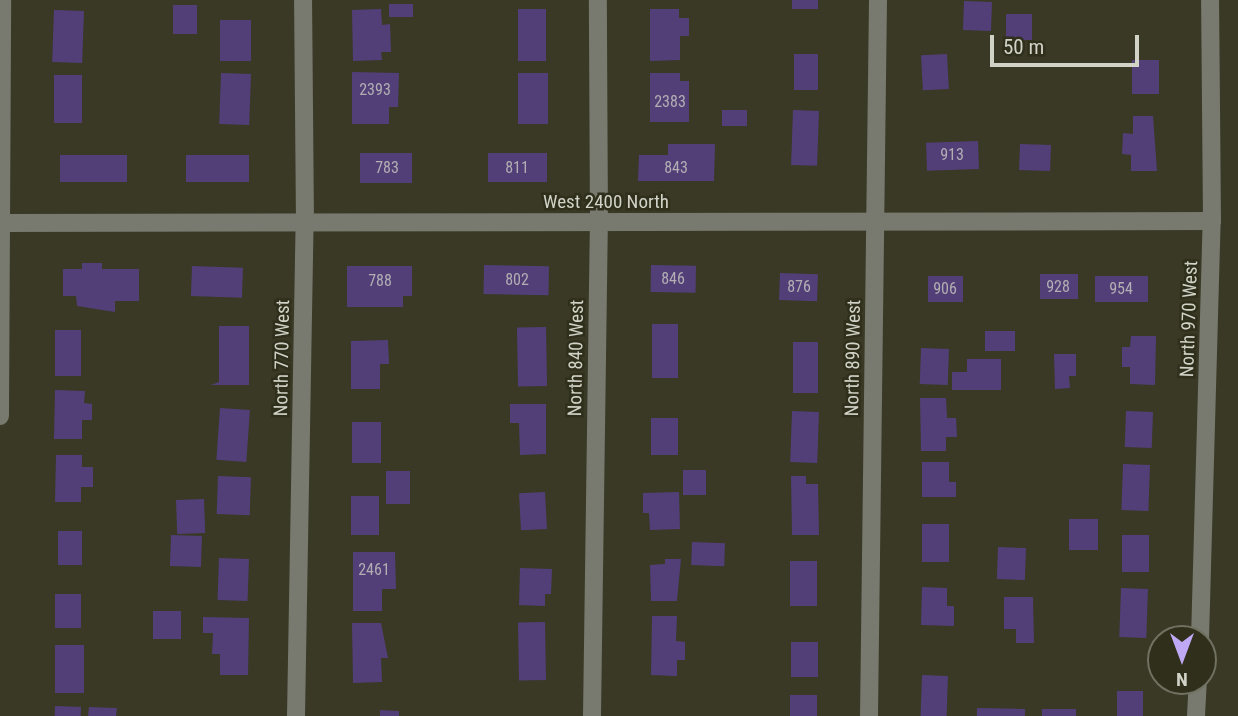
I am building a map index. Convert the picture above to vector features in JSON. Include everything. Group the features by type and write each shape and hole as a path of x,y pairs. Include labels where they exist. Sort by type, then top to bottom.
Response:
{"street":[{"path":"0,416 2,0"},
{"name":"North 770 West","path":"296,716 306,223 303,0"},
{"name":"North 840 West","path":"592,716 600,223 598,0"},
{"name":"North 890 West","path":"869,716 878,0"},
{"name":"North 970 West","path":"1200,625 1212,221 1210,0"},
{"name":"West 2400 North","path":"1,223 1212,221"},
{"path":"1196,716 1197,695"}],"building":[{"path":"792,0 818,0 818,9 792,9"},
{"path":"964,1 992,2 991,31 963,30"},
{"path":"389,4 413,4 413,17 389,17"},
{"path":"173,5 197,5 197,34 173,34"},
{"path":"381,9 382,25 390,24 391,52 381,52 382,60 353,61 352,10"},
{"path":"518,9 546,9 546,61 518,61"},
{"path":"650,9 679,9 679,18 689,18 689,36 680,36 680,60 650,61"},
{"path":"54,10 84,11 82,63 52,62"},
{"path":"1006,14 1032,14 1032,40 1006,40"},
{"path":"220,20 251,20 251,61 220,61"},
{"path":"794,54 818,54 818,90 794,90"},
{"path":"947,54 949,89 923,90 921,55"},
{"path":"1132,60 1159,60 1159,94 1132,94"},
{"path":"352,72 399,73 398,107 389,107 389,124 352,124"},
{"path":"221,73 251,74 249,125 219,124"},
{"path":"518,73 548,73 548,124 518,124"},
{"path":"650,73 680,73 680,81 689,81 689,122 650,122"},
{"path":"54,75 82,75 82,123 54,123"},
{"path":"722,110 747,110 747,126 722,126"},
{"path":"793,110 819,111 817,166 791,165"},
{"path":"1133,116 1153,116 1157,171 1131,171 1131,155 1122,154 1123,133 1133,134"},
{"path":"978,141 979,169 927,171 926,143"},
{"path":"668,144 715,144 714,181 638,181 639,155 668,155"},
{"path":"1020,144 1051,145 1050,171 1019,170"},
{"path":"360,153 412,153 412,183 360,183"},
{"path":"488,153 547,153 547,182 488,182"},
{"path":"60,155 127,155 127,182 60,182"},
{"path":"186,155 249,155 249,182 186,182"},
{"path":"82,263 102,263 102,269 139,269 139,301 115,301 115,312 77,306 76,296 63,296 63,269 82,269"},
{"path":"484,265 549,266 548,295 483,294"},
{"path":"651,265 696,266 696,293 651,292"},
{"path":"192,266 243,268 242,298 191,296"},
{"path":"347,266 412,266 412,296 403,296 403,307 347,307"},
{"path":"780,273 818,274 817,301 779,300"},
{"path":"1040,274 1078,274 1078,299 1040,299"},
{"path":"928,276 963,276 963,302 928,302"},
{"path":"1095,276 1148,276 1148,302 1095,302"},
{"path":"652,324 678,324 678,378 652,378"},
{"path":"219,326 249,326 249,385 211,385 219,382"},
{"path":"546,327 547,386 518,386 517,328"},
{"path":"55,330 81,330 81,376 55,376"},
{"path":"985,331 1015,331 1015,351 985,351"},
{"path":"1131,336 1156,336 1155,385 1130,384 1130,367 1122,367 1122,347 1130,347"},
{"path":"388,340 389,364 380,364 380,389 351,389 351,341"},
{"path":"793,342 818,342 818,393 793,393"},
{"path":"921,348 949,349 948,385 920,384"},
{"path":"1054,354 1076,354 1076,376 1069,376 1070,388 1055,389"},
{"path":"967,359 1001,359 1001,390 952,390 952,372 967,372"},
{"path":"55,390 85,391 84,403 92,404 92,420 82,420 82,439 54,439"},
{"path":"920,398 946,398 947,418 956,418 957,437 946,437 946,451 921,451"},
{"path":"510,404 546,404 546,454 520,455 519,423 510,423"},
{"path":"220,408 250,410 246,462 216,460"},
{"path":"792,411 819,412 817,463 790,462"},
{"path":"1126,411 1153,412 1152,448 1125,447"},
{"path":"651,418 678,418 678,455 651,455"},
{"path":"352,422 381,422 381,463 352,463"},
{"path":"56,455 82,455 82,467 93,467 93,487 81,487 81,502 55,502"},
{"path":"922,462 949,462 949,482 956,482 956,497 922,497"},
{"path":"1123,464 1150,465 1148,511 1121,510"},
{"path":"683,470 706,470 706,495 683,495"},
{"path":"386,471 410,471 410,504 386,504"},
{"path":"218,476 251,477 250,515 217,514"},
{"path":"791,476 806,476 806,484 818,484 819,535 792,535"},
{"path":"545,492 547,529 521,530 519,493"},
{"path":"679,492 680,529 650,530 649,513 643,513 643,493"},
{"path":"351,496 379,496 379,535 351,535"},
{"path":"204,499 205,533 177,534 176,500"},
{"path":"1069,519 1098,519 1098,550 1069,550"},
{"path":"922,524 949,524 949,562 922,562"},
{"path":"58,531 82,531 82,565 58,565"},
{"path":"171,535 202,536 201,567 170,566"},
{"path":"1122,535 1149,535 1149,572 1122,572"},
{"path":"692,542 725,543 724,566 691,565"},
{"path":"998,547 1026,548 1025,580 997,579"},
{"path":"353,552 395,552 396,589 382,589 382,611 353,611"},
{"path":"219,558 249,559 248,601 218,600"},
{"path":"665,559 681,559 677,601 651,601 650,565 665,564"},
{"path":"790,561 817,561 817,606 790,606"},
{"path":"520,568 552,569 551,594 545,594 545,606 519,605"},
{"path":"922,587 947,588 947,606 954,606 954,626 921,625"},
{"path":"1121,588 1148,589 1146,638 1119,637"},
{"path":"55,594 81,594 81,628 55,628"},
{"path":"1004,597 1033,597 1034,643 1016,643 1016,629 1004,629"},
{"path":"153,611 181,611 181,639 153,639"},
{"path":"652,616 677,616 676,641 685,642 685,660 677,660 677,676 651,675"},
{"path":"203,617 249,618 248,675 220,675 220,654 212,654 213,633 203,633"},
{"path":"518,622 545,622 546,680 519,680"},
{"path":"352,623 381,623 388,658 381,658 382,682 353,683"},
{"path":"791,642 818,642 818,677 791,677"},
{"path":"55,645 84,645 84,693 55,693"},
{"path":"922,675 948,676 947,716 921,716"},
{"path":"1117,691 1143,691 1143,716 1117,716"},
{"path":"790,695 817,695 817,716 790,716"},
{"path":"55,706 81,707 81,716 55,716"},
{"path":"89,707 117,708 116,716 88,716"},
{"path":"977,708 1025,709 1025,716 977,716"},
{"path":"1042,709 1076,709 1076,716 1042,716"},
{"path":"380,710 399,711 399,716 380,716"}]}
